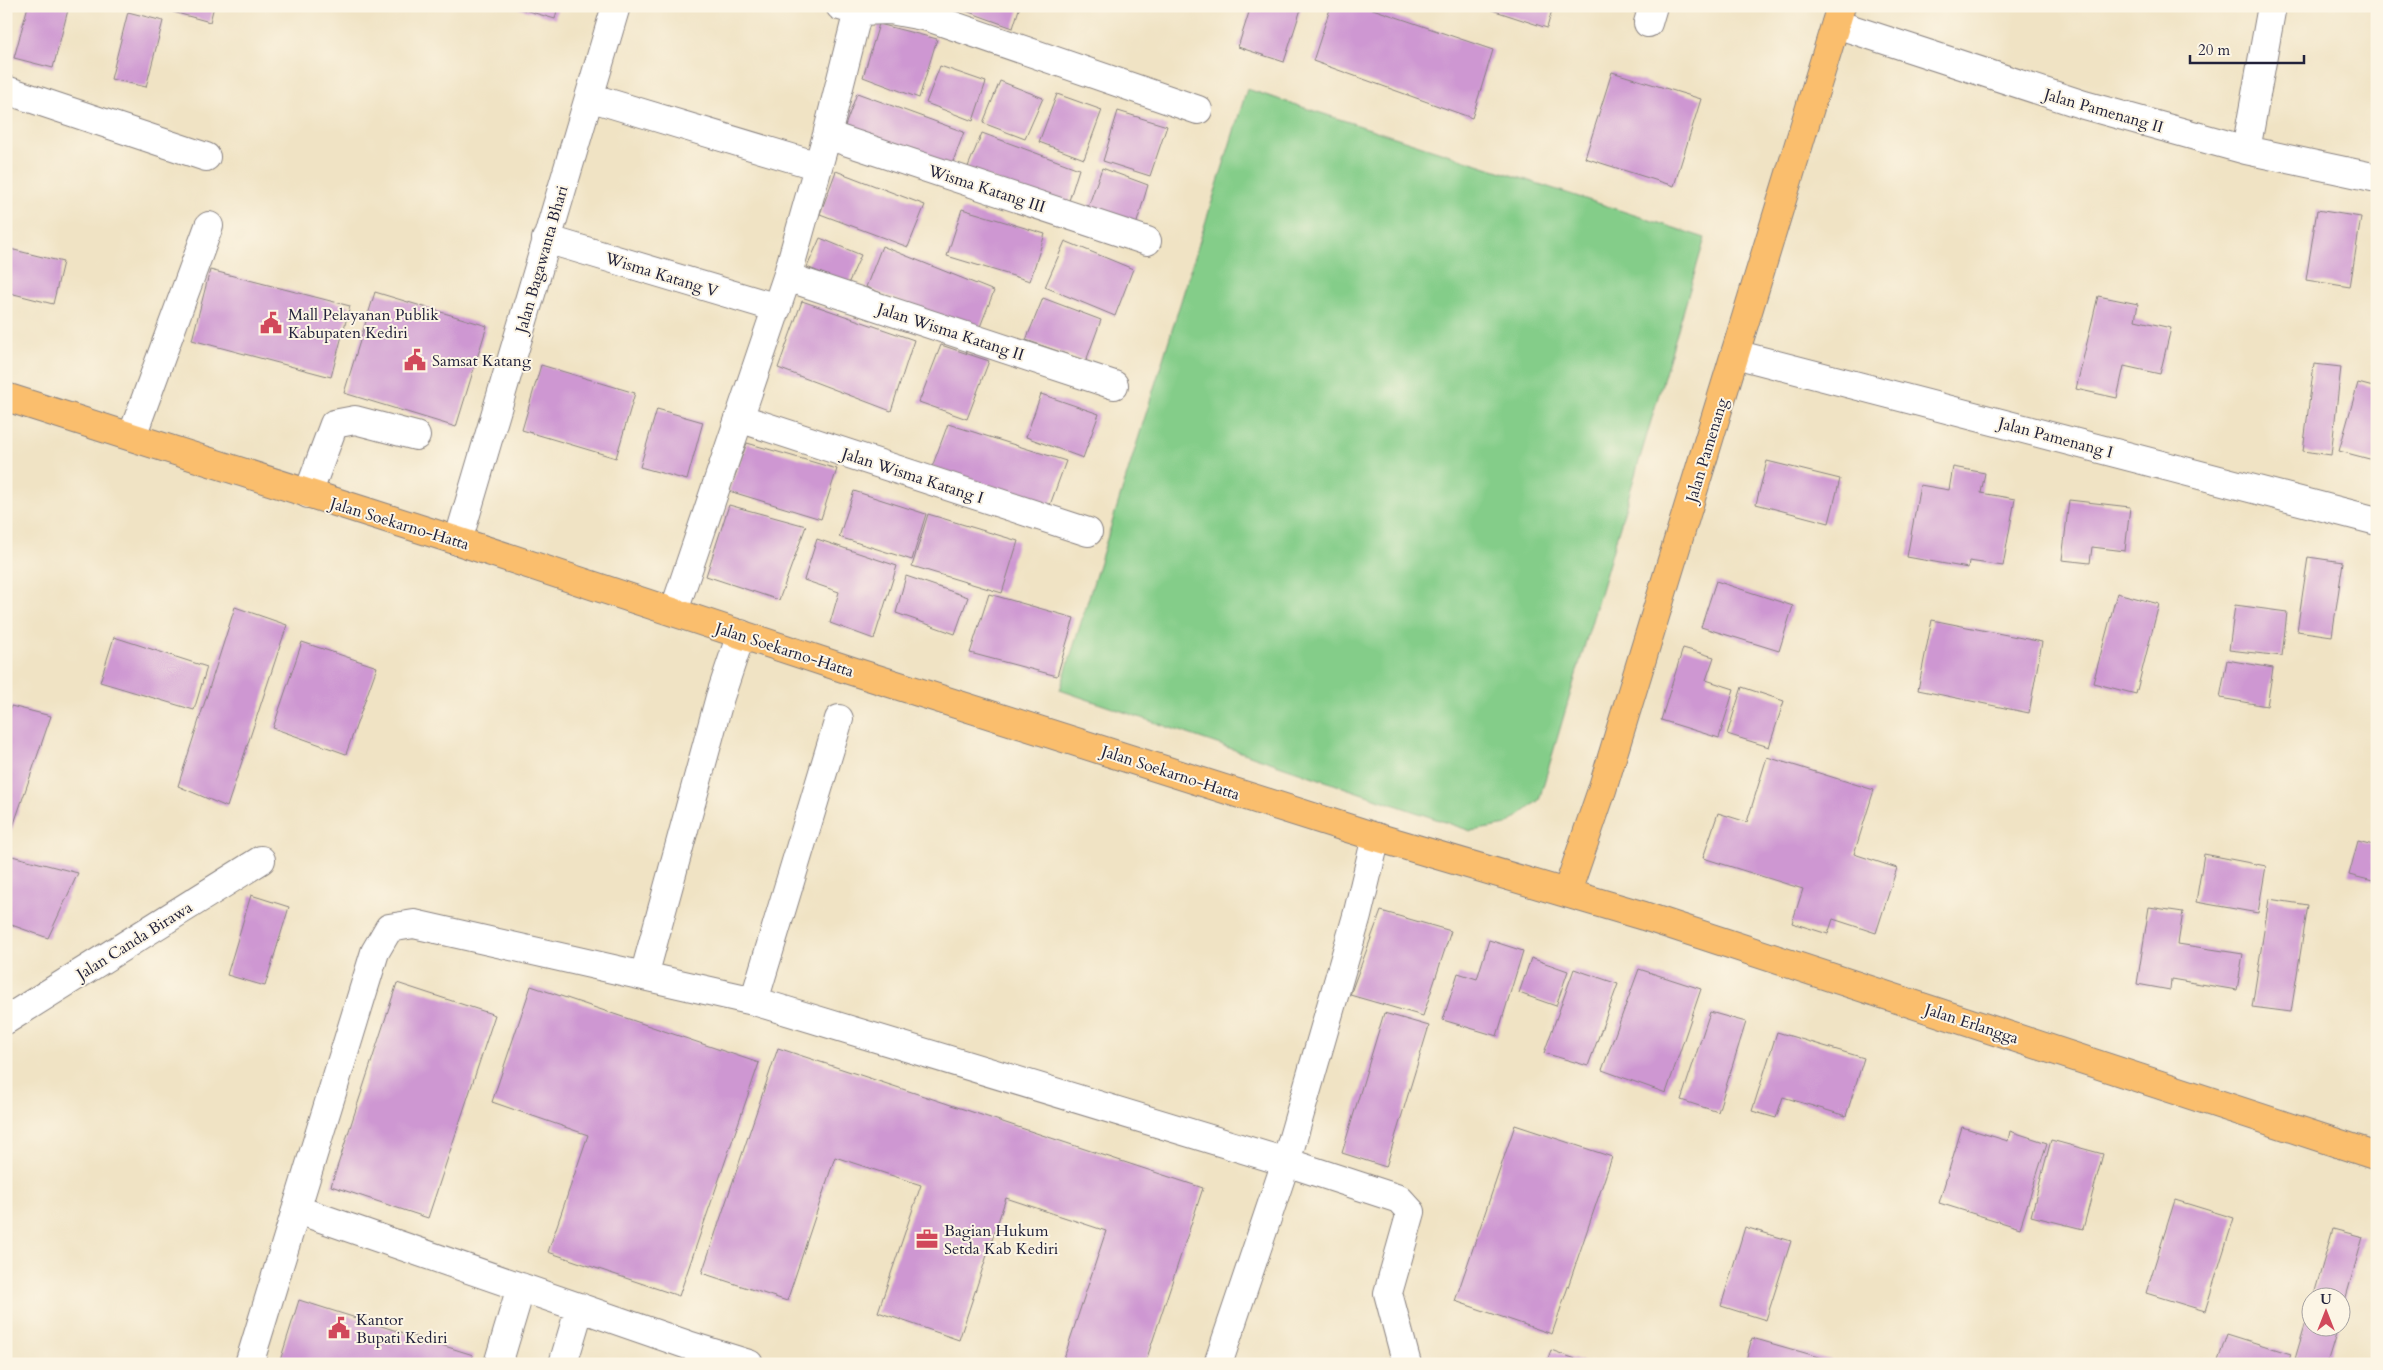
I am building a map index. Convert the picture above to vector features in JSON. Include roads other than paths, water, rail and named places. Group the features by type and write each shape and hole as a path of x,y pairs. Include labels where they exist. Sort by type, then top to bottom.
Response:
{"main road":[{"name":"Jalan Pamenang","path":"1567,892 1602,790 1839,15"},
{"name":"Jalan Soekarno-Hatta","path":"6,397 1376,837 1567,892"},
{"name":"Jalan Erlangga","path":"1567,892 2377,1156"}],"street":[{"name":"Jalan Bagawanta Bhari","path":"458,541 616,6"},
{"path":"2246,150 2272,6"},
{"path":"674,611 787,277 827,135 849,9 890,10 928,17 1198,110"},
{"name":"Jalan Pamenang II","path":"1839,15 2084,105 2246,150 2377,178"},
{"path":"6,90 206,158"},
{"path":"589,97 818,166"},
{"name":"Wisma Katang III","path":"827,135 1147,241"},
{"path":"132,436 209,226"},
{"name":"Wisma Katang V","path":"546,240 777,308"},
{"name":"Jalan Wisma Katang II","path":"787,277 1114,385"},
{"name":"Jalan Pamenang I","path":"1735,354 2377,521"},
{"name":"Jalan Wisma Katang I","path":"739,418 1088,532"},
{"path":"308,494 334,424 354,420 416,436"},
{"path":"644,976 720,697 741,634"},
{"path":"754,1002 839,719"},
{"path":"1218,1364 1286,1162 1357,916 1376,837"},
{"name":"Jalan Canda Birawa","path":"6,1020 262,860"},
{"path":"249,1364 298,1210 375,952 388,928 414,924 754,1002 1286,1162 1400,1199 1411,1212 1388,1293 1407,1364"},
{"path":"298,1210 688,1345 749,1364"},
{"path":"498,1364 521,1287"},
{"path":"563,1364 580,1307"}],"place":[{"name":"Mall Pelayanan Publik Kabupaten Kediri","path":"271,323"},
{"name":"Samsat Katang","path":"415,360"},
{"name":"Bagian Hukum Setda Kab Kediri","path":"927,1239"},
{"name":"Kantor Bupati Kediri","path":"339,1328"}]}
